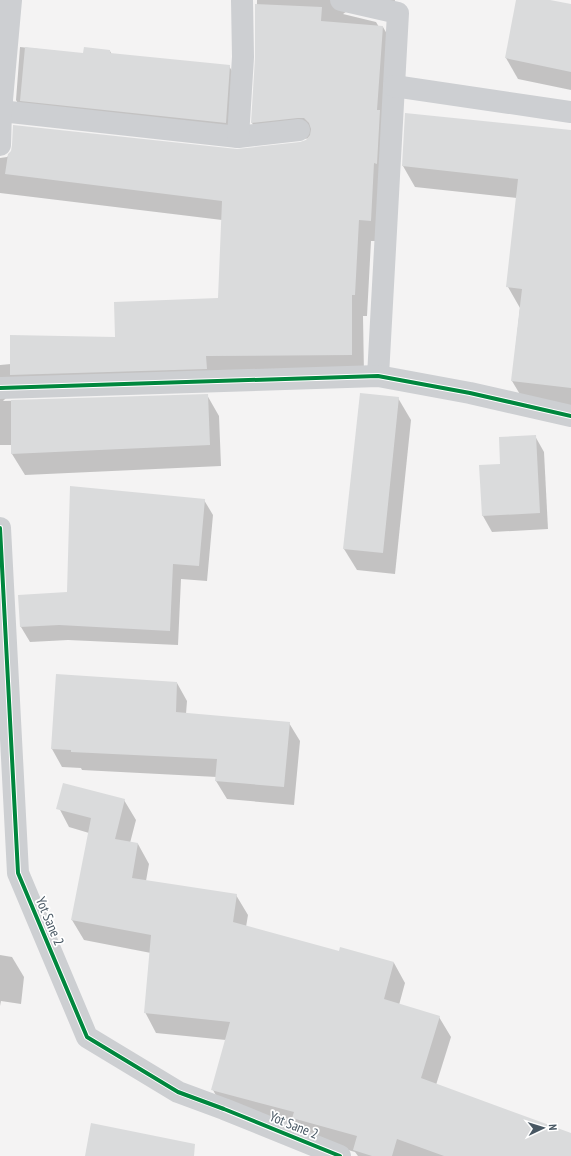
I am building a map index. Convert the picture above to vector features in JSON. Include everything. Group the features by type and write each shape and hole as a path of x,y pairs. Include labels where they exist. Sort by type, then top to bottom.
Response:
{"street":[{"path":"0,145 0,111 12,0"},
{"path":"238,137 243,57 242,0"},
{"path":"341,0 398,13 378,376"},
{"path":"394,86 571,112"},
{"path":"0,111 238,137 299,130"},
{"path":"0,388 378,376 470,393 571,416"},
{"name":"Yot Sane 2","path":"0,528 18,873 87,1037 178,1092 340,1156"}],"building":[{"path":"516,0 550,0 571,4 571,72 505,58"},
{"path":"255,4 322,7 321,21 383,26 377,110 380,110 377,164 374,163 371,221 359,220 355,295 352,295 352,355 206,356 207,369 10,375 10,335 115,337 114,302 218,298 222,201 5,174 8,154 11,151 12,145 13,125 237,149 300,142 306,140 310,135 311,129 309,123 304,118 251,123 255,58"},
{"path":"25,47 83,53 84,47 110,50 110,53 230,65 226,123 20,101"},
{"path":"405,113 571,130 571,388 511,381 522,289 506,287 518,179 402,166"},
{"path":"360,393 399,397 383,553 343,549"},
{"path":"208,394 210,445 11,454 11,400"},
{"path":"536,435 540,513 482,516 479,465 500,464 499,437"},
{"path":"70,486 205,499 199,566 173,564 170,631 59,625 20,627 18,595 67,592"},
{"path":"56,674 177,682 176,712 290,722 284,787 215,781 217,759 71,752 71,750 51,749"},
{"path":"63,783 125,799 115,839 138,843 132,878 237,894 233,922 339,951 340,947 394,962 384,999 440,1016 421,1078 571,1133 571,1156 444,1156 397,1139 392,1156 372,1156 353,1150 357,1136 292,1118 294,1112 211,1090 230,1022 144,1013 151,935 71,920 91,818 56,809"},
{"path":"91,1123 195,1144 194,1156 85,1156"}],"cycle path":[{"path":"0,388 378,376 470,393 571,416"},
{"path":"0,528 18,873 87,1037 178,1092 340,1156"}]}
